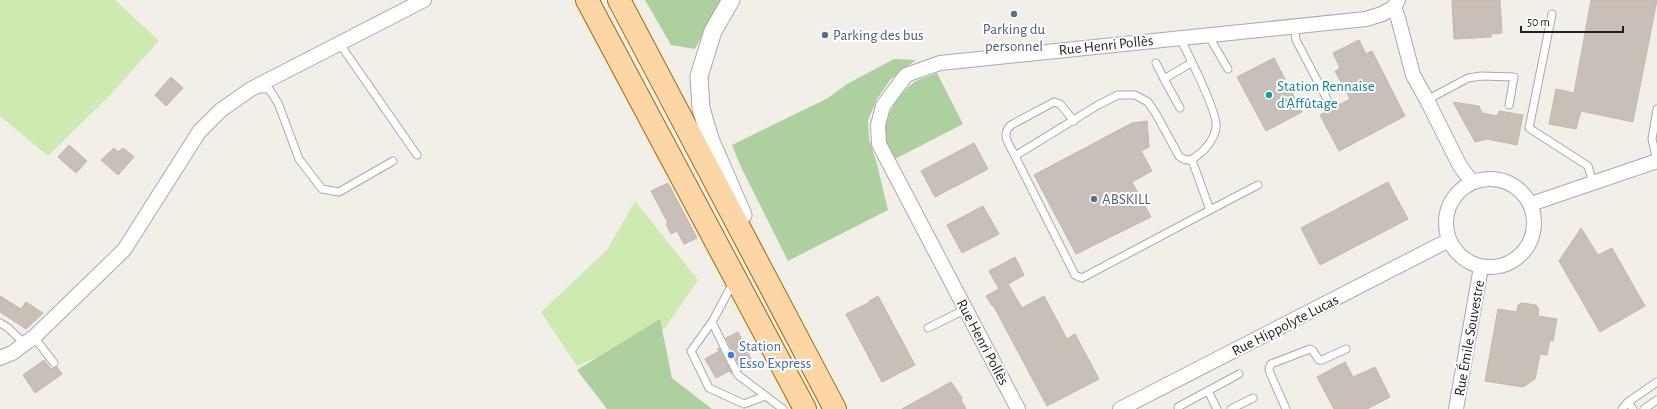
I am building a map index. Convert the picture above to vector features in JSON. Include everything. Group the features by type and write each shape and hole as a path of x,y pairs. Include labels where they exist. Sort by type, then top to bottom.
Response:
{"main road":[{"path":"587,0 805,409"},
{"path":"619,0 835,409"}],"street":[{"path":"0,358 12,353 29,340 124,250 199,132 221,110 251,90 424,0"},
{"path":"731,0 713,31 699,76 701,108 710,139 749,229 749,248"},
{"path":"1396,3 1413,75 1460,166 1472,182"},
{"name":"Rue Henri Pollès","path":"1018,409 879,144 878,125 883,106 906,75 940,63 1366,19 1382,14 1396,3"},
{"path":"1531,204 1657,161"},
{"path":"1489,178 1506,181 1521,190 1531,204 1535,220 1533,236 1525,251 1513,261 1498,267 1481,267 1466,261 1454,250 1449,240 1446,220 1450,204 1459,191 1472,182 1489,178"},
{"name":"Rue Hippolyte Lucas","path":"1120,409 1449,240"},
{"name":"Rue Émile Souvestre","path":"1456,409 1481,267"}],"lane":[{"path":"1552,14 1529,128 1588,166 1593,183"},
{"path":"1294,26 1296,40 1329,103"},
{"path":"1208,35 1228,70"},
{"path":"1014,156 1098,105 1118,95 1136,95 1148,102 1179,156 1184,160 1192,160 1207,148 1216,128 1214,110 1180,38"},
{"path":"338,44 344,50 417,155"},
{"path":"1156,63 1180,108"},
{"path":"1164,79 1191,63"},
{"path":"1427,100 1468,78 1482,76 1514,77 1509,105"},
{"path":"251,90 269,89 278,103 299,159 322,189 339,192 392,161"},
{"path":"1074,120 1060,104 1054,102 1011,125 1006,129 1005,134 1014,156 1075,275 1082,278 1258,185"},
{"path":"1657,113 1652,139 1657,161"},
{"path":"1192,160 1210,210"},
{"path":"736,277 712,322 691,351 710,388 744,404 765,396"},
{"path":"928,328 966,309"},
{"path":"712,322 738,375 783,409"},
{"path":"0,323 29,340 54,363"},
{"path":"1286,409 1270,373 1269,368 1271,364 1310,349 1314,351 1319,360 1322,360 1346,349"},
{"path":"1178,407 1239,374"},
{"path":"1622,409 1628,402 1657,382"},
{"path":"1208,391 1217,409"},
{"path":"1231,409 1252,398"},
{"path":"1644,409 1657,400"},
{"path":"1628,402 1633,409"}],"green space":[{"path":"0,0 115,0 159,41 110,95 48,156 0,116"},
{"path":"645,0 721,0 695,49 671,45"},
{"path":"894,59 916,60 890,80 877,99 868,120 869,139 877,164 888,210 788,261 740,165 732,145 828,98 847,84"},
{"path":"937,73 963,124 895,159 885,140 885,129 890,113 898,98 904,91 916,81"},
{"path":"635,201 698,280 665,328 577,366 541,312 607,250"},
{"path":"660,319 672,378 712,409 607,409 577,370"}],"building":[{"path":"1452,0 1500,0 1502,33 1491,34 1491,37 1454,39"},
{"path":"1591,0 1657,0 1633,122 1581,111 1576,129 1549,124 1556,89 1574,93"},
{"path":"1359,40 1366,54 1372,51 1405,116 1339,151 1320,115 1350,99 1335,71 1340,68 1333,53"},
{"name":"Station Rennaise d'Affûtage","path":"1274,58 1302,112 1266,131 1237,77"},
{"path":"171,77 183,88 166,106 155,95"},
{"path":"1453,102 1479,106 1482,113 1497,116 1499,111 1523,115 1517,145 1487,139 1475,142"},
{"name":"ABSKILL","path":"1147,121 1149,147 1141,151 1152,171 1132,182 1151,217 1076,254 1034,175 1132,123"},
{"path":"974,143 988,169 935,197 921,171"},
{"path":"69,145 87,161 76,173 58,157"},
{"path":"114,148 118,152 123,148 134,157 118,175 101,160"},
{"path":"1388,182 1408,219 1320,265 1301,228"},
{"path":"668,183 697,238 684,244 677,231 671,234 666,224 668,223 651,191"},
{"path":"983,206 999,234 962,253 947,225"},
{"path":"1581,228 1598,255 1612,248 1645,306 1600,332 1559,261"},
{"path":"1015,257 1024,275 1008,284 1022,308 1044,296 1067,339 1075,334 1099,379 1047,406 993,305 992,306 986,296 999,289 989,271"},
{"path":"0,296 21,309 26,302 43,313 26,329 0,312"},
{"path":"878,296 915,365 882,382 846,314 870,302 869,301"},
{"path":"1522,303 1536,305 1539,309 1538,316 1557,319 1553,341 1550,340 1547,355 1540,354 1535,379 1523,387 1485,381 1498,309 1517,312 1518,305"},
{"path":"738,332 753,363 741,369 726,338"},
{"path":"719,348 732,374 729,371 716,378 705,359 719,351 717,349"},
{"path":"44,360 51,369 57,367 62,374 35,393 23,375"},
{"path":"1345,362 1353,377 1375,367 1390,397 1367,409 1334,409 1317,377"},
{"path":"951,382 962,398 961,400 966,409 902,409"}],"place":[{"name":"Parking du personnel","path":"1014,14"},
{"name":"Parking des bus","path":"825,35"},
{"name":"Station Rennaise d'Affûtage","path":"1269,95"},
{"name":"ABSKILL","path":"1094,199"},
{"name":"Station Esso Express","path":"731,355"}]}
